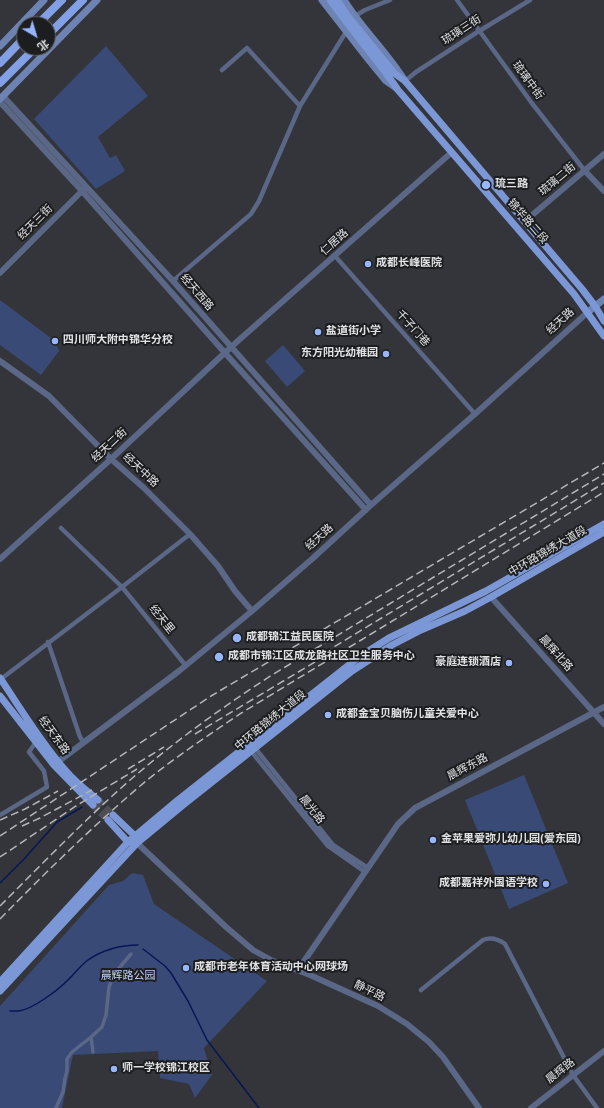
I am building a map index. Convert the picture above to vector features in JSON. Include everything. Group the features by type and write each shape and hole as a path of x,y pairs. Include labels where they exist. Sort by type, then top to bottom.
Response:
{"highway":[{"path":"46,16 62,0"},
{"path":"56,27 83,0"},
{"path":"0,62 16,46"},
{"path":"0,82 27,56"}],"main road":[{"path":"0,46 44,0"},
{"path":"1,99 97,0"},
{"name":"锦华路二段","path":"322,0 386,81 398,90"},
{"name":"锦华路二段","path":"330,0 398,90 574,294 604,336"},
{"name":"锦华路二段","path":"337,0 347,15 394,72 405,81"},
{"name":"锦华路二段","path":"344,0 361,25 398,70 405,81 582,289 604,321"},
{"path":"588,312 604,299"},
{"name":"中环路锦绣大道段","path":"0,982 128,842 178,800 359,657 390,638 486,591 604,524"},
{"name":"中环路锦绣大道段","path":"0,992 138,843 183,805 352,670 392,645 421,630 465,611 491,597 604,532"},
{"name":"经天东路","path":"0,678 56,763"},
{"name":"经天东路","path":"0,696 36,742 95,803"},
{"path":"110,817 135,836 138,843 128,842 110,817"}],"street":[{"path":"355,16 365,10 390,0"},
{"name":"琉璃中街","path":"457,0 531,102 585,170"},
{"name":"琉璃三街","path":"405,81 416,72 479,31 530,0"},
{"path":"173,281 251,214 259,201 300,106 346,32"},
{"path":"222,70 247,48 300,106"},
{"name":"经天西路","path":"1,99 173,281 371,505"},
{"name":"仁居路","path":"231,347 452,152"},
{"name":"琉璃二街","path":"524,222 604,154"},
{"path":"585,170 604,191"},
{"name":"经天西路","path":"84,188 225,353 366,510"},
{"name":"经天三街","path":"0,273 84,188"},
{"name":"千子门巷","path":"335,256 475,414"},
{"name":"经天路","path":"56,763 186,666 252,611 588,312"},
{"name":"经天二街","path":"0,559 111,459 231,347"},
{"name":"经天中路","path":"0,361 49,396 111,459 144,488 190,534 218,566 235,591 252,611"},
{"name":"经天里","path":"61,528 122,587 186,666"},
{"path":"0,678 190,534"},
{"name":"晨辉北路","path":"491,597 604,724"},
{"path":"48,642 80,737 84,743"},
{"name":"晨辉东路","path":"298,970 398,824 415,808 604,707"},
{"path":"0,815 47,787 44,770 29,752 36,742"},
{"name":"晨光路","path":"253,749 328,846 366,870"},
{"name":"静平路","path":"138,843 226,927 253,950 271,960 298,970 378,1006 407,1024 429,1042 443,1057 479,1108"},
{"path":"421,990 483,940 487,938 500,941 504,944 573,1076 597,1108"},
{"path":"56,1108 64,1092 67,1059 72,1052 102,1027 106,1015 109,987 114,974 131,954"},
{"path":"91,1037 93,1052"},
{"name":"晨辉路","path":"531,1108 604,1052"}],"green space":[{"path":"106,46 148,96 98,137 110,158 116,155 125,171 96,189 34,119"},
{"path":"0,300 55,341 59,351 41,375 0,345"},
{"path":"283,345 305,371 287,387 265,361"},
{"path":"524,775 568,883 509,909 465,800"},
{"name":"晨辉路公园","path":"132,873 143,875 154,904 267,981 204,1048 212,1075 195,1098 189,1084 160,1078 158,1051 73,1055 62,1108 0,1108 0,1006 109,885 123,881"}],"waterway":[{"path":"0,883 57,822 82,807"},
{"path":"10,1011 25,1010 52,994 93,956 118,947 138,945"},
{"path":"143,949 165,966 171,973 188,1001 207,1040 259,1108"}],"tunnel":[{"path":"98,800 113,815"},
{"path":"93,805 108,820"}],"railway":[{"path":"0,836 211,696 604,463"},
{"path":"0,906 110,798 148,765 209,718 272,675 604,474"},
{"path":"314,659 604,483"},
{"path":"0,919 108,814 146,781 194,745 243,712 604,492"},
{"path":"195,734 320,659"},
{"path":"128,769 164,747"},
{"path":"0,857 79,804 137,769"},
{"path":"22,826 92,790"},
{"path":"0,820 25,809 58,791"}],"place":[{"name":"琉三路","path":"486,185"},
{"name":"成都长峰医院","path":"368,264"},
{"name":"盐道街小学","path":"318,332"},
{"name":"四川师大附中锦华分校","path":"55,341"},
{"name":"东方阳光幼稚园","path":"386,354"},
{"name":"成都锦江益民医院","path":"237,638"},
{"name":"成都市锦江区成龙路社区卫生服务中心","path":"219,657"},
{"name":"豪庭连锁酒店","path":"509,663"},
{"name":"成都金宝贝脑伤儿童关爱中心","path":"328,715"},
{"name":"金苹果爱弥儿幼儿园(爱东园)","path":"433,840"},
{"name":"成都嘉祥外国语学校","path":"546,884"},
{"name":"成都市老年体育活动中心网球场","path":"186,968"},
{"name":"师一学校锦江校区","path":"114,1069"}]}
